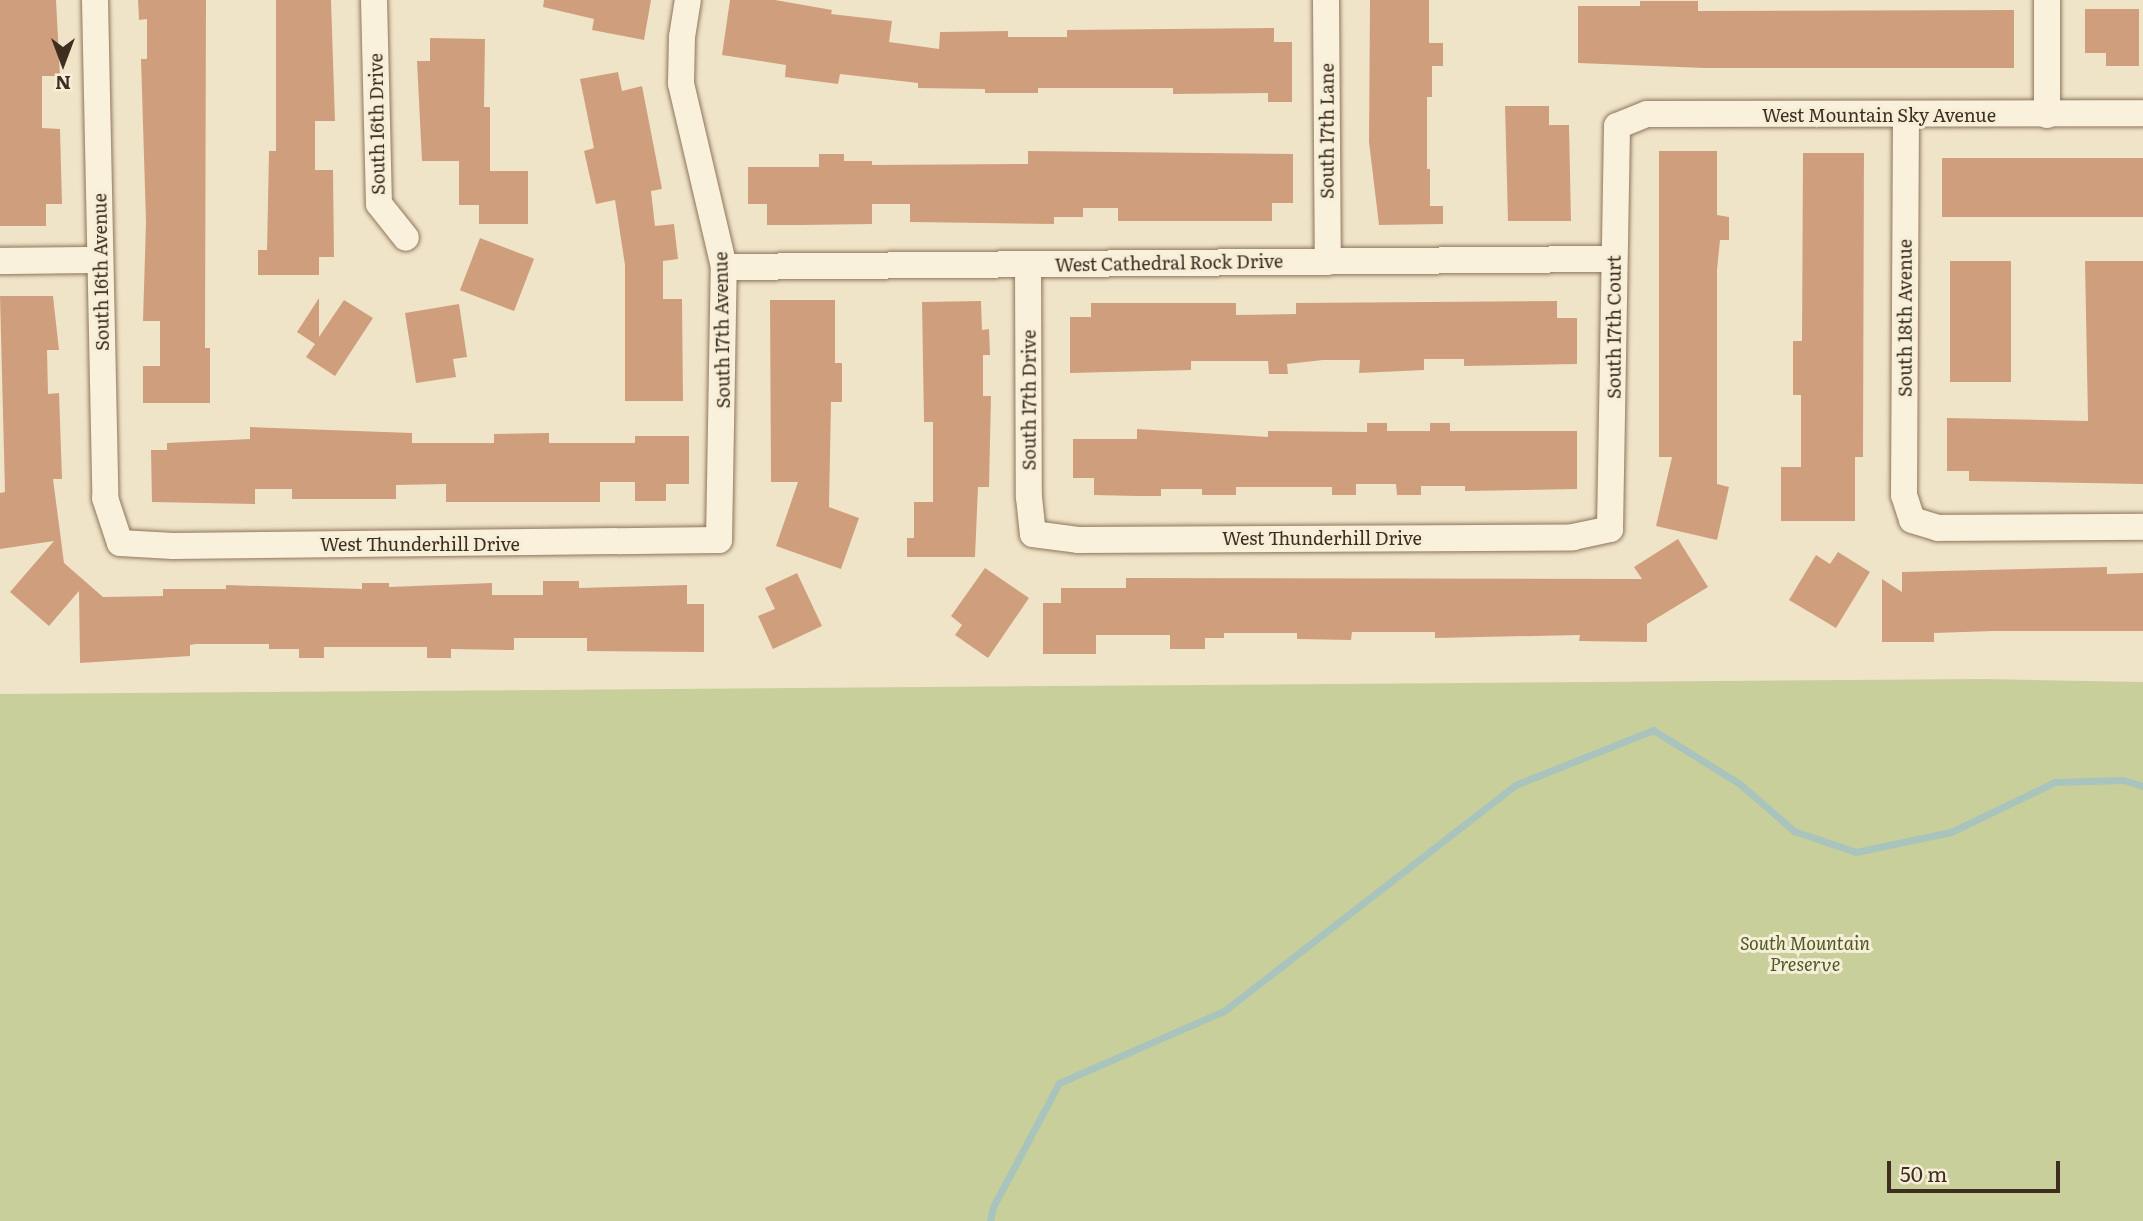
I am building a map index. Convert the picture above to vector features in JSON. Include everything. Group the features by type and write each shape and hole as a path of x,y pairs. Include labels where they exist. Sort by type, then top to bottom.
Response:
{"street":[{"name":"South 16th Avenue","path":"95,0 106,498 120,543"},
{"name":"South 16th Drive","path":"374,0 379,204 406,238"},
{"name":"South 17th Avenue","path":"688,0 681,37 681,83 724,267 719,540"},
{"name":"South 17th Lane","path":"1326,0 1328,261"},
{"path":"2047,0 2048,115"},
{"name":"West Mountain Sky Avenue","path":"1617,125 1647,114 2143,113"},
{"name":"South 18th Avenue","path":"1906,115 1904,495 1912,520 1938,528 2143,527"},
{"name":"South 17th Court","path":"1611,529 1617,125"},
{"name":"West Cathedral Rock Drive","path":"724,267 1614,259"},
{"path":"0,261 100,260"},
{"name":"South 17th Drive","path":"1028,265 1029,497 1033,534"},
{"name":"West Thunderhill Drive","path":"1033,534 1078,540 1560,537 1611,529"},
{"name":"West Thunderhill Drive","path":"120,543 719,540"}],"green space":[{"name":"South Mountain Preserve","path":"1984,679 2143,682 2143,1221 0,1221 0,694"}],"building":[{"path":"0,0 56,0 60,76 42,76 42,128 60,129 62,204 46,204 46,226 0,226"},
{"path":"138,0 206,0 205,348 210,348 210,403 143,403 143,366 160,366 160,321 143,321 146,222 141,59 147,59 147,19 139,20"},
{"path":"276,0 331,0 335,121 315,121 315,170 333,170 334,257 319,257 319,275 258,275 258,250 267,250 269,151 276,151"},
{"path":"544,0 651,0 644,40 592,30 594,19 543,7"},
{"path":"730,0 775,0 832,10 831,14 892,21 889,42 939,49 940,32 1008,31 1008,37 1067,37 1067,30 1274,28 1274,42 1292,42 1292,102 1268,102 1268,93 1173,94 1173,88 1038,88 1038,93 985,93 985,89 918,88 918,83 840,74 838,84 785,77 786,65 722,55"},
{"path":"1370,0 1429,0 1429,43 1443,43 1443,66 1432,66 1432,97 1427,97 1427,169 1430,169 1430,206 1443,206 1443,224 1379,225 1369,142"},
{"path":"1640,1 1698,1 1698,11 2014,10 2014,68 1704,68 1578,63 1578,6 1640,6"},
{"path":"2085,9 2139,9 2139,66 2106,66 2106,53 2085,53"},
{"path":"430,38 485,39 484,107 490,107 490,171 528,171 528,224 479,224 479,205 459,205 459,161 422,161 417,61 430,61"},
{"path":"618,72 622,91 642,86 662,189 651,191 655,226 674,224 678,259 663,261 663,299 682,299 683,401 625,401 625,265 615,200 596,204 584,151 594,148 580,79"},
{"path":"1505,106 1549,106 1549,125 1569,125 1571,221 1508,221"},
{"path":"1028,151 1293,154 1293,203 1272,203 1272,221 1118,221 1118,208 1083,208 1083,217 1054,217 1054,224 910,222 910,204 872,204 872,224 802,225 767,225 767,204 748,204 748,167 819,167 819,154 844,154 844,161 872,161 872,165 1028,164"},
{"path":"1659,151 1717,151 1717,215 1729,217 1729,240 1720,240 1717,270 1717,484 1729,487 1717,540 1656,526 1672,457 1659,457"},
{"path":"1803,153 1864,153 1863,457 1855,457 1855,521 1781,521 1781,467 1801,467 1801,395 1793,395 1793,341 1802,341"},
{"path":"1942,158 2143,158 2143,217 1942,217"},
{"path":"480,238 534,259 514,311 460,290"},
{"path":"1950,261 2011,261 2011,382 1950,382"},
{"path":"2085,261 2143,261 2143,484 1969,481 1969,471 1947,471 1947,418 2088,421"},
{"path":"0,296 53,296 59,350 47,350 48,394 59,393 62,479 53,479 64,563 103,597 163,596 163,589 226,589 226,585 362,589 362,583 389,583 389,587 492,583 492,595 543,595 543,581 579,581 579,588 687,585 687,604 704,604 704,652 587,651 587,638 514,638 514,650 451,649 451,658 427,658 427,647 324,647 324,658 299,658 299,649 269,649 269,644 196,644 190,645 190,656 80,663 79,591 49,626 10,592 54,541 0,549 0,493 5,492"},
{"path":"319,298 319,337 344,300 373,318 335,376 306,357 315,344 297,332"},
{"path":"770,300 835,300 835,363 842,363 842,402 831,402 829,507 859,518 841,569 776,546 798,482 771,482"},
{"path":"981,301 982,330 989,329 990,355 983,355 983,396 991,396 989,487 978,487 975,557 907,557 907,538 914,538 914,502 933,502 933,422 924,422 922,302"},
{"path":"1557,301 1557,318 1577,318 1577,364 1464,366 1464,359 1424,359 1424,370 1359,373 1360,360 1323,360 1287,364 1288,374 1269,374 1268,361 1191,361 1191,370 1070,373 1070,317 1091,317 1091,303 1236,303 1236,315 1296,314 1296,303"},
{"path":"459,304 467,357 453,359 456,377 416,383 405,313"},
{"path":"1367,423 1387,423 1387,431 1430,431 1430,423 1450,423 1450,431 1577,431 1577,489 1465,491 1465,486 1421,486 1421,495 1397,495 1396,484 1356,484 1356,495 1332,495 1332,487 1236,487 1236,495 1202,495 1202,489 1161,489 1161,496 1137,496 1094,495 1094,478 1073,478 1073,439 1137,439 1137,429 1268,437 1268,431 1367,432"},
{"path":"250,427 412,433 412,443 494,443 494,434 549,433 549,443 635,443 635,436 689,436 689,484 666,484 666,501 635,501 635,482 600,482 600,502 446,502 446,484 396,485 396,499 292,499 292,489 255,489 255,504 152,502 151,450 167,450 167,443 250,439"},
{"path":"1678,539 1708,587 1647,624 1647,642 1579,641 1580,635 1435,638 1435,632 1352,632 1351,640 1297,639 1297,633 1224,633 1224,638 1205,638 1205,649 1170,649 1170,635 1096,635 1096,654 1043,654 1043,603 1061,603 1061,588 1126,588 1126,578 1642,579 1634,567"},
{"path":"1838,552 1870,572 1836,628 1789,600 1816,555 1830,564"},
{"path":"2107,567 2107,574 2143,573 2143,631 1934,633 1934,642 1882,642 1882,579 1902,592 1902,572"},
{"path":"985,568 1029,598 988,658 955,635 962,625 951,616"},
{"path":"797,573 822,626 773,649 758,616 775,609 765,588"}],"waterway":[{"path":"990,1221 993,1207 1059,1083 1224,1011 1515,785 1653,730 1740,784 1794,831 1856,852 1951,832 2055,782 2123,780 2143,786"}]}
